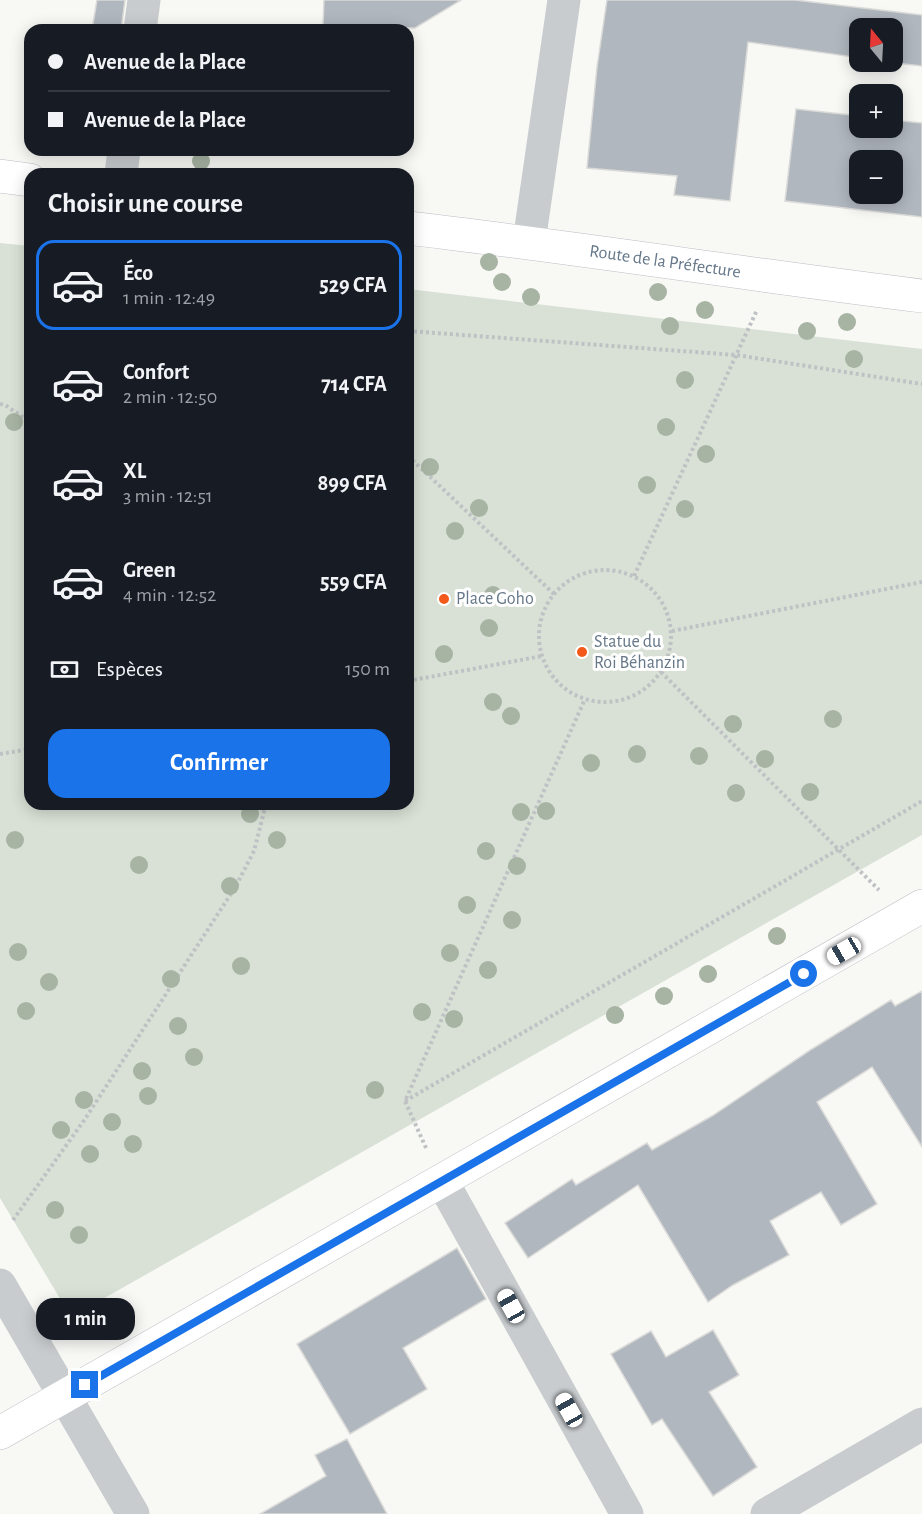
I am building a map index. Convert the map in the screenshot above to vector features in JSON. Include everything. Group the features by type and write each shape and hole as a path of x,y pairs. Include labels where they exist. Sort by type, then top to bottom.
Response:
{"street":[{"path":"141,24 144,0"},
{"path":"529,242 564,0"},
{"path":"0,176 24,179"},
{"name":"Route de la Préfecture","path":"414,229 529,242 771,278 922,296"},
{"path":"0,1433 914,911"},
{"path":"442,1181 627,1514"},
{"path":"0,1285 133,1514"},
{"path":"767,1514 922,1424"}],"path":[{"path":"634,576 771,278"},
{"path":"414,331 736,355 922,384"},
{"path":"0,404 24,418"},
{"path":"414,462 554,594"},
{"path":"612,571 634,576 653,590 666,609 672,631 670,653 661,672 646,688 628,698 607,702 586,699 566,690 551,675 542,656 539,635 543,613 554,594 570,580 589,572 612,571"},
{"path":"672,631 922,582"},
{"path":"414,680 542,656"},
{"path":"661,672 838,850 914,911"},
{"path":"442,1181 405,1101 585,699"},
{"path":"0,754 24,750"},
{"path":"405,1101 922,801"},
{"path":"14,1220 85,1119 236,886 254,851 264,810"}],"shaded area":[{"path":"0,243 24,245 24,810 414,810 414,290 922,349 922,835 71,1317 0,1198"}],"building":[{"path":"97,0 125,0 122,24 93,24"},
{"path":"324,0 461,0 415,28 414,24 323,24"},
{"path":"607,0 795,0 922,15 922,66 903,64 903,18 849,18 849,56 748,42 730,201 674,195 677,176 587,168 597,67"},
{"path":"796,109 849,115 849,138 903,138 903,121 922,123 922,217 785,201"},
{"path":"922,991 922,1147 872,1067 817,1102 877,1204 841,1225 821,1192 770,1221 789,1255 733,1285 708,1302 638,1185 528,1258 505,1223 572,1179 576,1185 647,1143 652,1150 712,1116 812,1049 891,1000 895,1006"},
{"path":"457,1248 486,1299 403,1348 427,1389 350,1434 297,1344"},
{"path":"713,1330 739,1375 709,1392 757,1467 713,1496 662,1419 652,1425 611,1354 651,1331 666,1357"},
{"path":"347,1439 387,1514 260,1514 326,1476 315,1455"}],"place":[{"name":"Place Goho","path":"444,599"},
{"name":"Statue du Roi Béhanzin","path":"582,652"}],"route":[{"path":"85,1385 804,974"}]}
